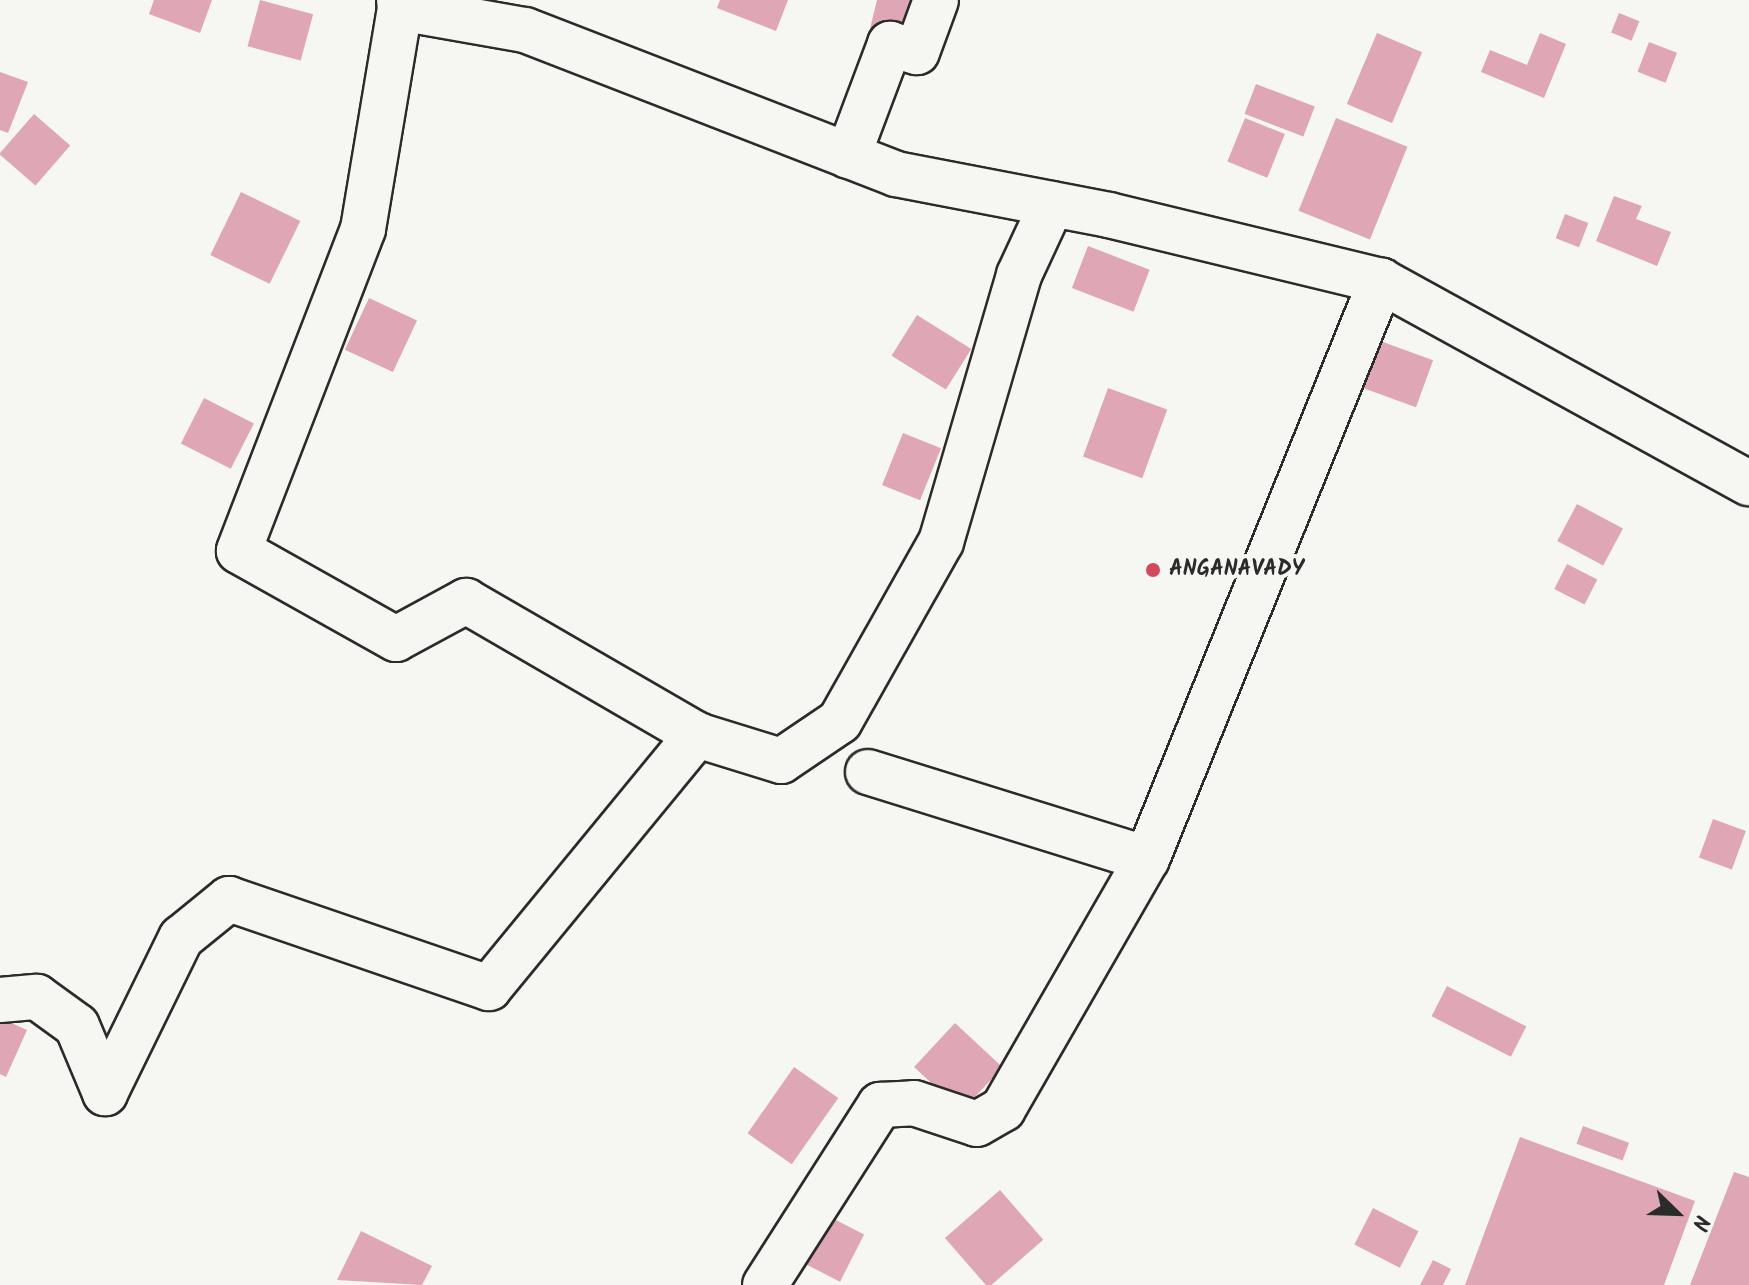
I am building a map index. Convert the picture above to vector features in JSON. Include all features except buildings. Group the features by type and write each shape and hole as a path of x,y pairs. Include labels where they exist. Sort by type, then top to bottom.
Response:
{"street":[{"path":"848,156 890,44 917,52 936,0"},
{"path":"1052,204 1019,275 941,542 840,721 781,761 697,735 466,601 396,639 239,551 363,229 400,4 525,30 896,174 1052,204 1381,281 1749,483"},
{"path":"765,1285 880,1105 914,1103 977,1124 1003,1109 1147,859 1381,281"},
{"path":"0,1000 37,997 77,1026 105,1093 181,938 229,899 489,988 697,735"},
{"path":"868,772 1147,859"}],"place":[{"name":"ANGANAVADY","path":"1153,570"}]}
